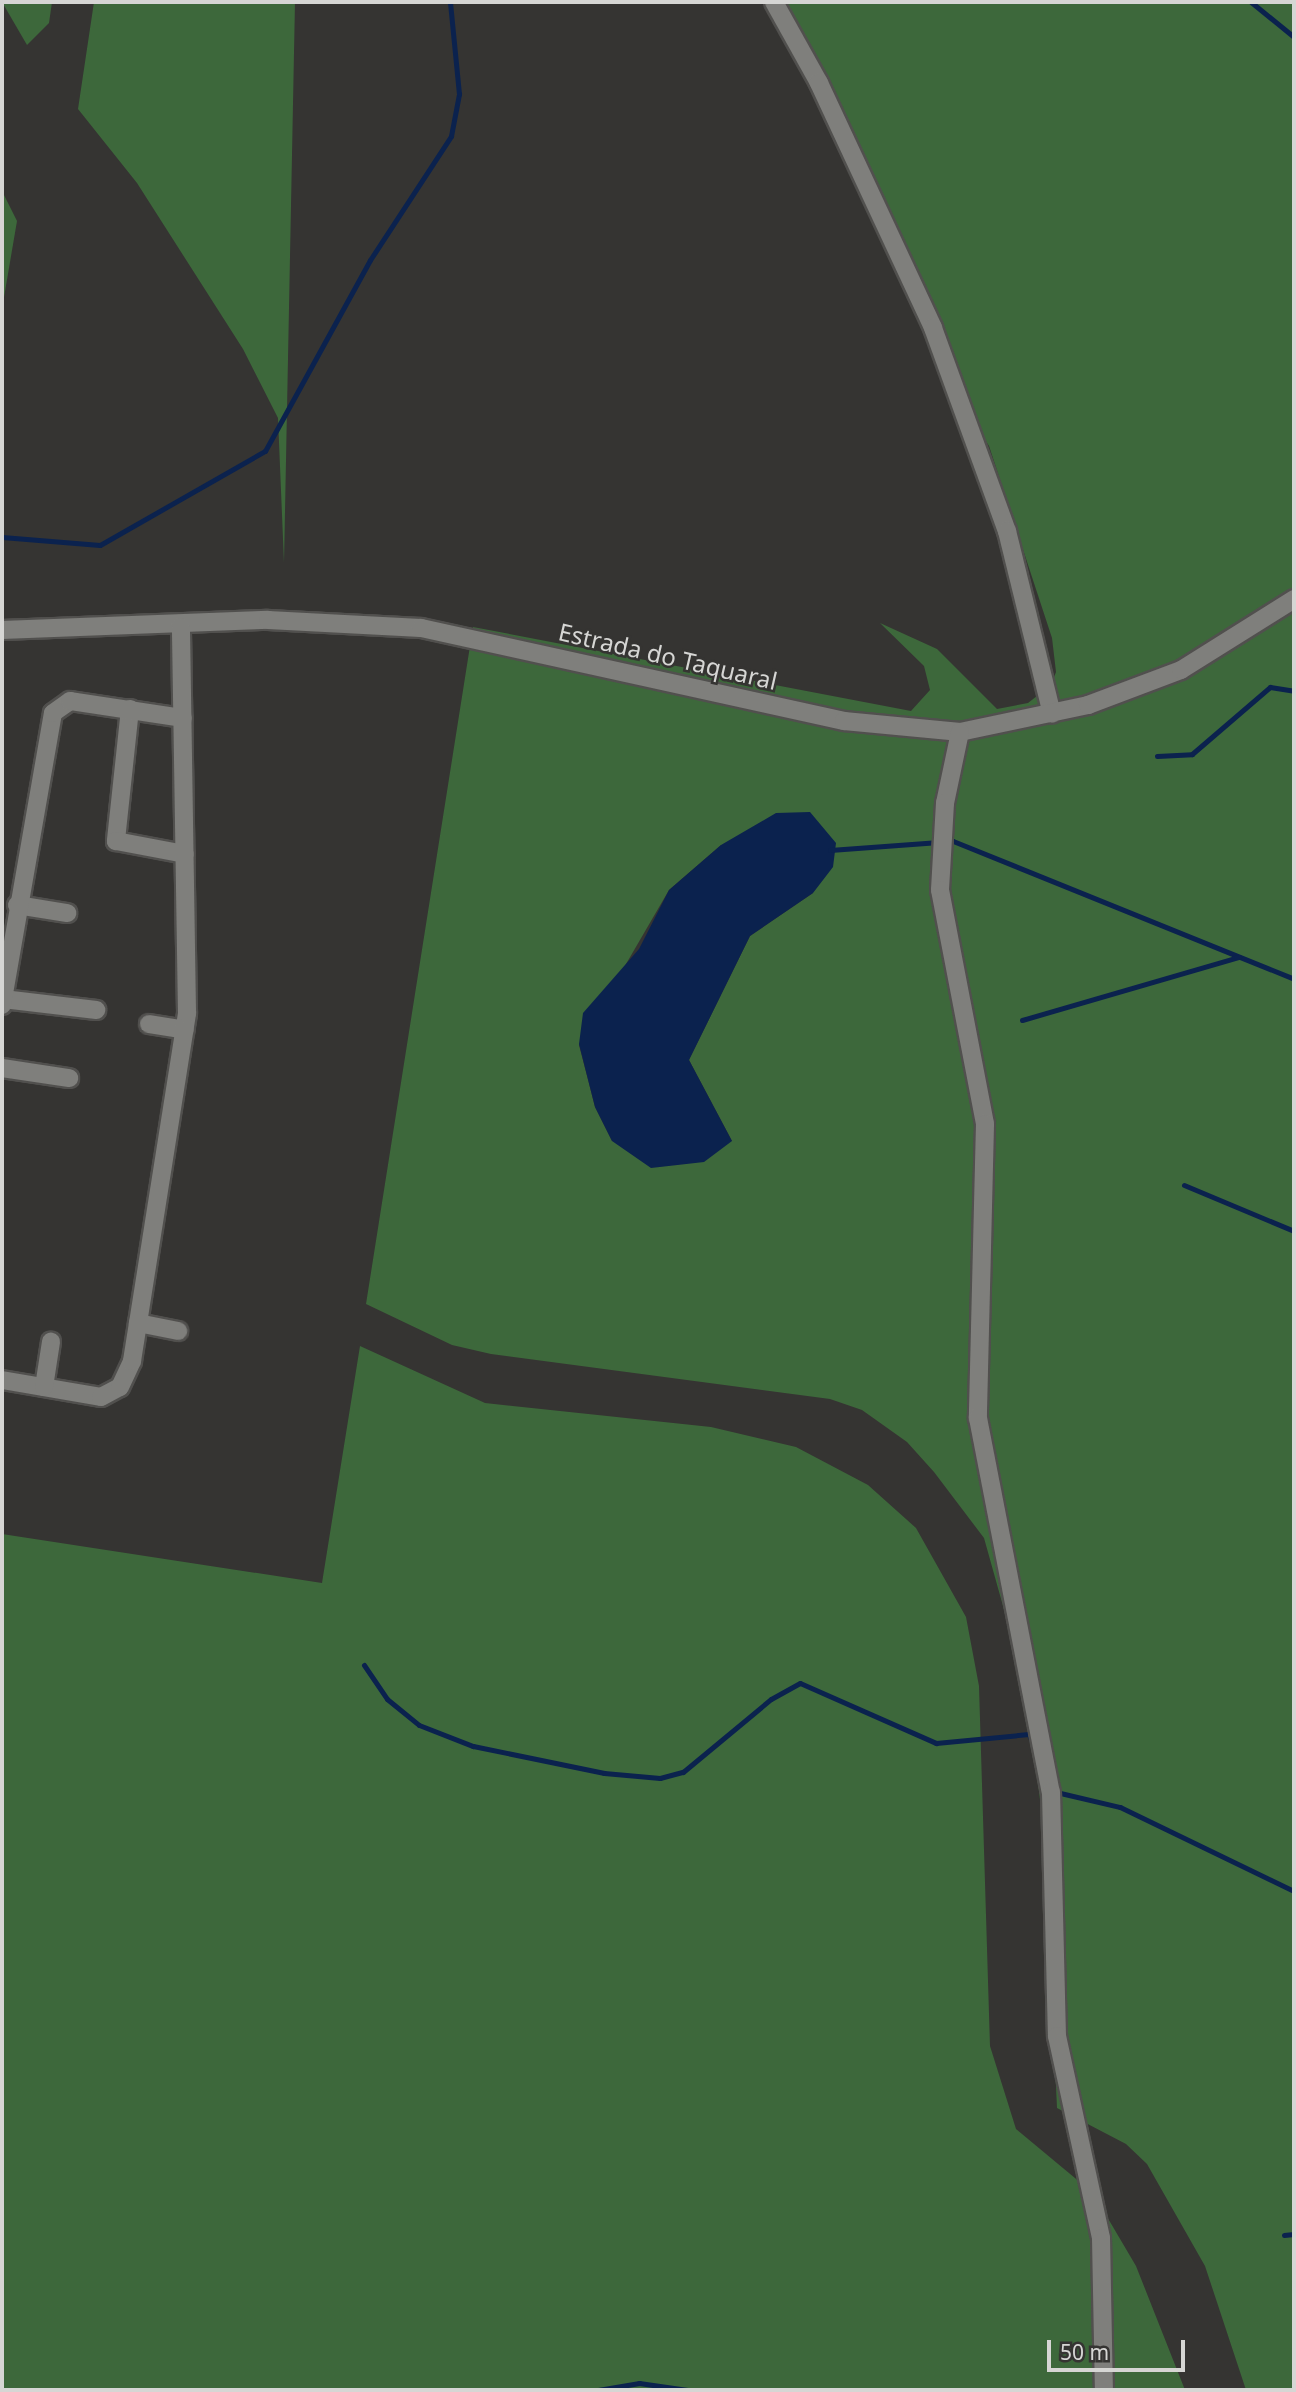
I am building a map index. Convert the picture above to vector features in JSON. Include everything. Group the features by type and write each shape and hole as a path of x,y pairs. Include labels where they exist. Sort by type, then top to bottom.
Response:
{"street":[{"path":"774,2 819,83 933,328 1007,531 1052,714"},
{"name":"Estrada do Taquaral","path":"2,630 181,627 268,620 421,628 844,721 960,732 1052,714 1216,653 1294,599"},
{"path":"2,1380 93,1397 113,1392 130,1371 185,1030 181,627"},
{"path":"96,1010 2,1002 53,713 69,701 183,718"},
{"path":"130,709 116,841 185,854"},
{"path":"960,732 945,803 940,891 985,1124 978,1418 1051,1792 1057,2036 1101,2238 1104,2390"},
{"path":"17,905 67,913"},
{"path":"149,1024 185,1030"},
{"path":"2,1068 69,1078"},
{"path":"138,1323 178,1331"},
{"path":"44,1387 51,1342"}],"green space":[{"path":"2,2 52,2 49,23 27,45"},
{"path":"94,2 295,2 284,563 278,418 243,349 137,183 78,109"},
{"path":"762,2 1294,2 1294,2390 1246,2390 1205,2266 1147,2164 1126,2144 1057,2108 1044,1833 1027,1692 984,1538 934,1472 907,1442 862,1410 830,1399 491,1354 452,1345 366,1304 473,627 911,711 930,690 924,666 880,623 937,649 997,709 1028,703 1051,685 1056,672 1052,638 989,446 943,376 953,375 797,42","holes":["721,845 813,893 750,936 689,1060 732,1141 612,1141 595,1107 579,1045 669,890"]},
{"path":"2,191 17,221 2,309"},
{"path":"360,1346 485,1403 711,1427 796,1447 868,1485 916,1528 966,1617 979,1686 990,2046 1016,2129 1093,2193 1136,2266 1185,2390 2,2390 2,1534 322,1583"}],"water":[{"path":"810,812 836,843 833,867 813,893 750,936 689,1060 732,1141 704,1162 651,1168 612,1141 595,1107 579,1044 583,1013 639,949 669,890 721,845 776,813"}],"waterway":[{"path":"2,537 100,545 265,451 370,260 451,136 459,94 450,2"},
{"path":"1251,2 1294,37"},
{"path":"1157,756 1192,754 1270,687 1294,691"},
{"path":"830,850 953,841 1294,979"},
{"path":"1022,1020 1239,957"},
{"path":"1184,1185 1294,1231"},
{"path":"364,1665 387,1699 419,1725 473,1746 604,1773 660,1778 683,1772 771,1699 800,1683 936,1743 1029,1734 1034,1747"},
{"path":"1056,1792 1120,1807 1294,1891"},
{"path":"1284,2235 1294,2234"},
{"path":"598,2390 639,2383 687,2390"}]}
